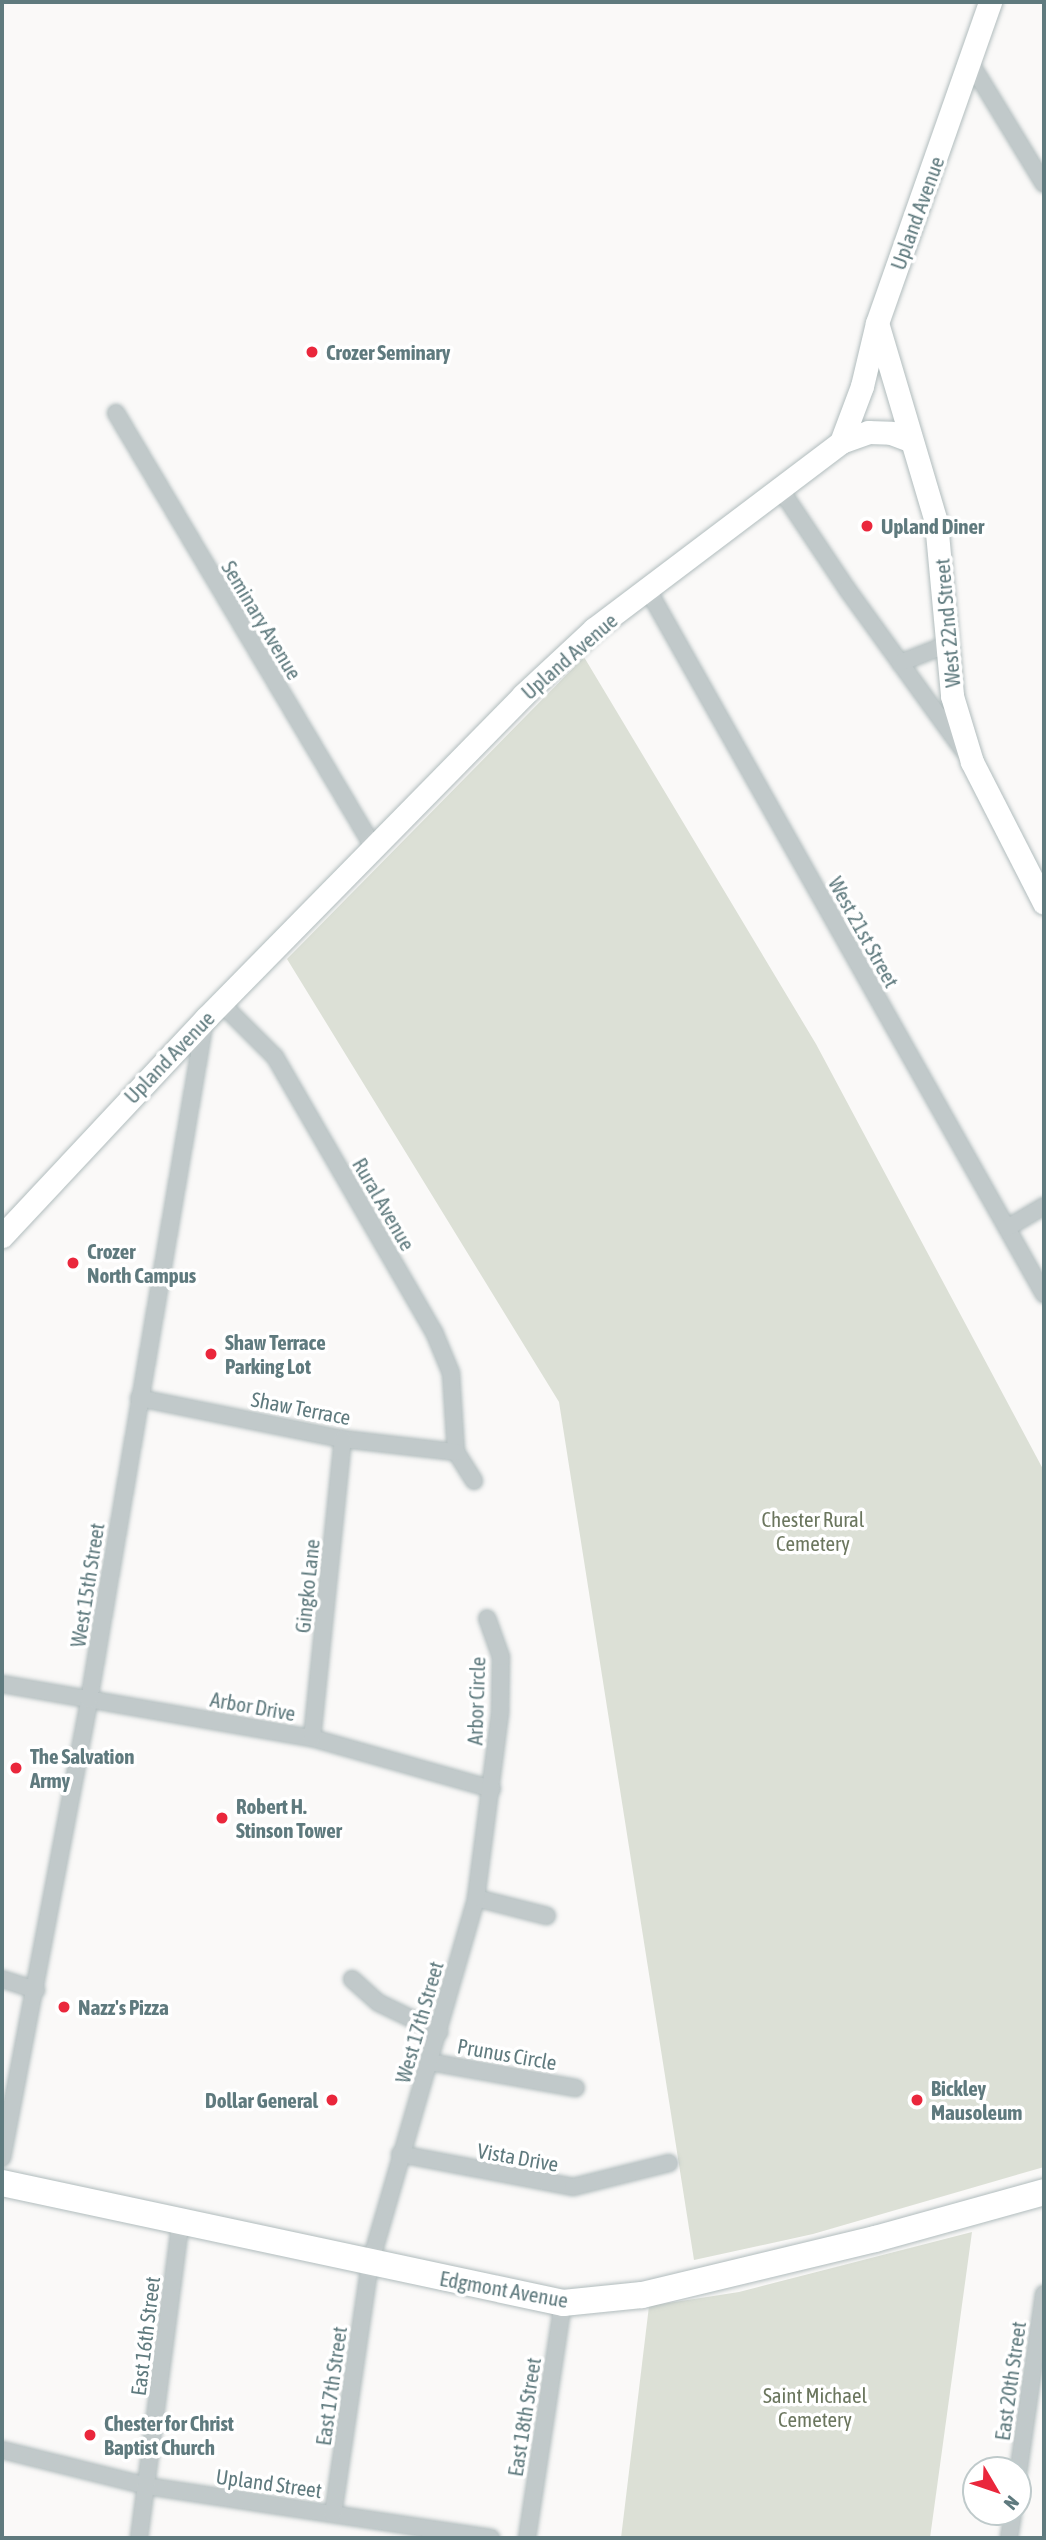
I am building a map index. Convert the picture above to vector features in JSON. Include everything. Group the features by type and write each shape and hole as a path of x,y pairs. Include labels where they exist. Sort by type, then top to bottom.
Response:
{"main road":[{"name":"Upland Avenue","path":"2,1236 214,1010 582,640 841,442 862,386 877,323 971,64 990,2"},
{"name":"West 22nd Street","path":"877,323 936,522 952,696 972,762 1044,902"},
{"path":"841,442 868,432 912,441"},
{"name":"Edgmont Avenue","path":"2,2183 370,2264 563,2302 642,2295 875,2239 1044,2192"}],"street":[{"path":"971,64 1044,184"},
{"name":"Seminary Avenue","path":"116,413 374,848"},
{"name":"West 22nd Street","path":"781,490 972,762"},
{"name":"West 21st Street","path":"649,590 1044,1294"},
{"path":"900,663 948,644"},
{"name":"West 15th Street","path":"2,2158 89,1700 139,1398 214,1010"},
{"name":"Rural Avenue","path":"214,1010 275,1057 434,1332 451,1373 456,1452"},
{"path":"1007,1228 1044,1206"},
{"name":"Shaw Terrace","path":"139,1398 343,1439 456,1452"},
{"name":"Gingko Lane","path":"312,1738 343,1439"},
{"path":"456,1452 474,1481"},
{"name":"Arbor Circle","path":"487,1618 501,1657 492,1789"},
{"name":"Arbor Drive","path":"2,1684 312,1738 492,1789"},
{"name":"West 17th Street","path":"370,2264 476,1898 492,1789"},
{"path":"476,1898 547,1916"},
{"path":"2,1979 36,1990"},
{"path":"352,1979 379,2003 439,2032"},
{"name":"Prunus Circle","path":"430,2062 576,2088"},
{"name":"Vista Drive","path":"400,2154 573,2187 669,2163"},
{"name":"East 16th Street","path":"139,2538 181,2221"},
{"name":"East 17th Street","path":"333,2514 370,2264"},
{"name":"East 20th Street","path":"1021,2456 1044,2294"},
{"name":"East 18th Street","path":"527,2538 563,2302"},
{"name":"Upland Street","path":"2,2449 147,2486 491,2538"}],"green space":[{"name":"Chester Rural Cemetery","path":"584,657 816,1044 1044,1471 1044,2167 813,2234 694,2260 559,1402 287,959"},
{"name":"Saint Michael Cemetery","path":"972,2232 930,2538 621,2538 649,2306 739,2292"}],"place":[{"name":"Crozer Seminary","path":"312,352"},
{"name":"Upland Diner","path":"867,526"},
{"name":"Crozer North Campus","path":"73,1263"},
{"name":"Shaw Terrace Parking Lot","path":"211,1354"},
{"name":"The Salvation Army","path":"16,1768"},
{"name":"Robert H. Stinson Tower","path":"222,1818"},
{"name":"Nazz's Pizza","path":"64,2007"},
{"name":"Dollar General","path":"332,2100"},
{"name":"Bickley Mausoleum","path":"917,2100"},
{"name":"Chester for Christ Baptist Church","path":"90,2435"}]}
